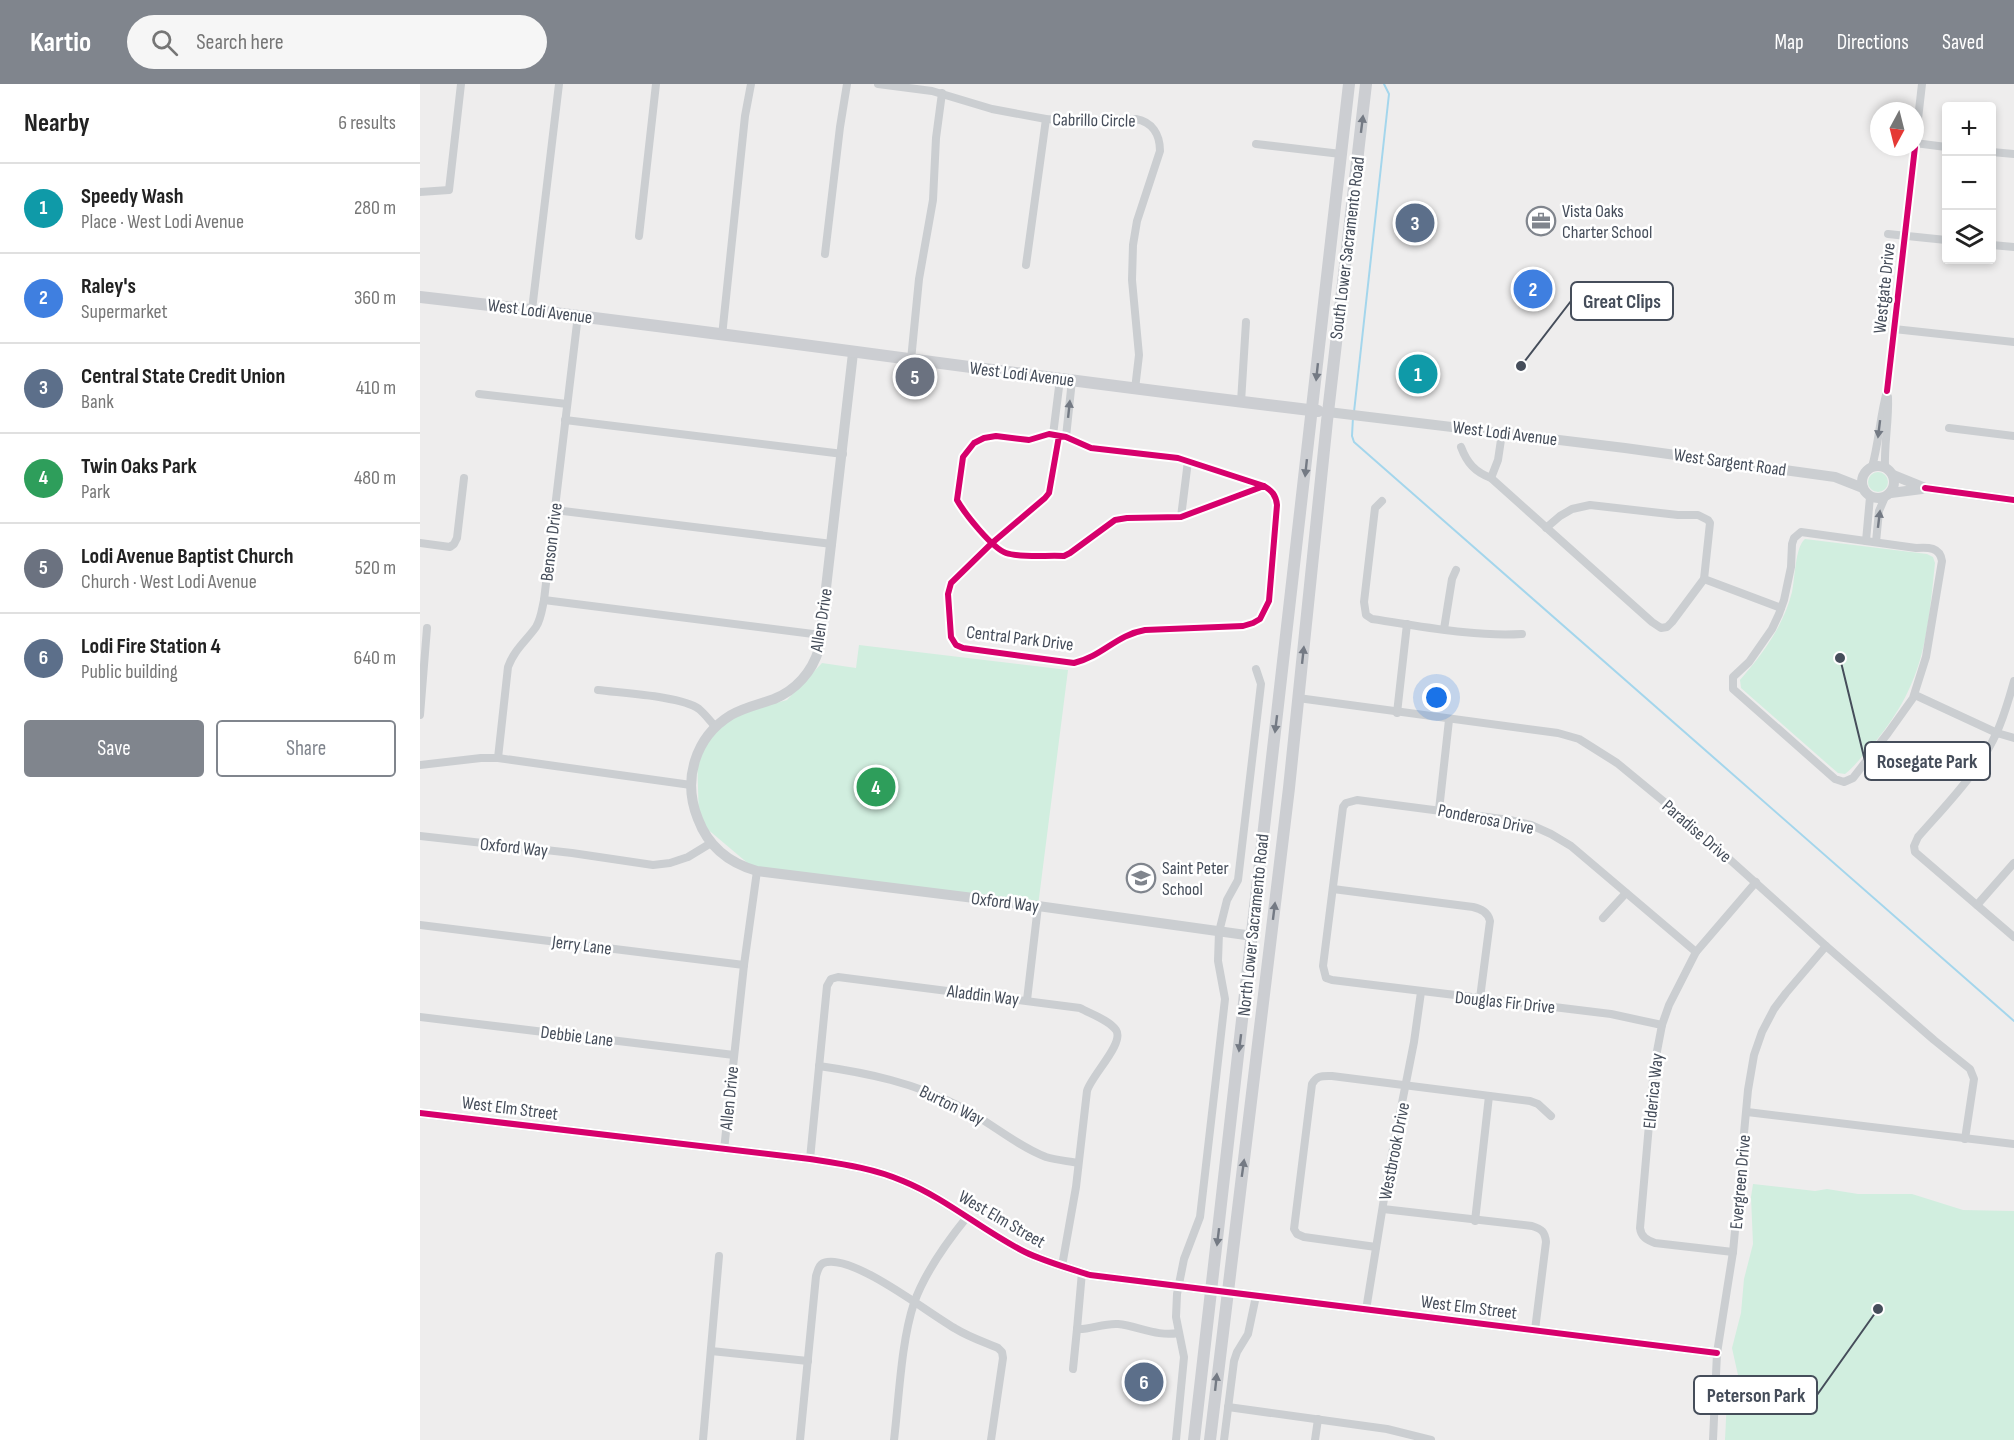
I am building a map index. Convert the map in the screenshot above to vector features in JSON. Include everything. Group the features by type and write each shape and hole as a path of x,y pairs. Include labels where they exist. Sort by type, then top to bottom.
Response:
{"main road":[{"name":"South Lower Sacramento Road","path":"1312,410 1349,84"},
{"name":"South Lower Sacramento Road","path":"1328,412 1366,84"},
{"path":"1339,176 1344,187 1338,250 1346,258"},
{"name":"West Lodi Avenue","path":"420,297 578,315 853,353 1328,412"},
{"name":"North Lower Sacramento Road","path":"1194,1440 1312,410"},
{"name":"North Lower Sacramento Road","path":"1210,1440 1298,698 1328,412"},
{"path":"1284,665 1287,691 1298,698"},
{"path":"1253,936 1261,944 1258,998 1261,1016"}],"street":[{"path":"420,192 449,190 461,84"},
{"path":"532,310 559,84"},
{"path":"639,236 657,84"},
{"path":"722,336 745,116 751,84"},
{"path":"825,254 847,84"},
{"name":"Cabrillo Circle","path":"878,84 942,93 992,109 1046,119 1142,120 1151,125 1159,140 1159,156 1137,221 1133,245 1132,280 1139,355 1135,389"},
{"name":"Westgate Drive","path":"1920,102 1922,84"},
{"path":"911,360 919,279 933,200 936,138 942,93"},
{"path":"1026,265 1046,119"},
{"path":"1256,144 1341,154"},
{"path":"1924,146 1942,147"},
{"path":"1996,152 2014,154"},
{"name":"Westgate Drive","path":"1868,470 1876,453 1880,416 1887,391 1914,156"},
{"path":"1888,234 1942,240"},
{"path":"1996,246 2014,248"},
{"name":"Benson Drive","path":"498,758 508,667 512,657 536,627 544,600 578,315"},
{"path":"1241,402 1246,322"},
{"path":"1894,329 2014,342"},
{"name":"Allen Drive","path":"724,1150 744,965 757,871 721,853 701,828 693,808 691,785 695,759 703,741 715,726 746,707 775,698 793,688 807,674 816,658 821,635 843,454 853,353"},
{"name":"Central Park Drive","path":"1059,436 1066,380"},
{"name":"Central Park Drive","path":"1066,380 1049,493 951,583 948,594 948,611 951,637 956,645 984,652 1074,663 1090,659 1132,632 1243,626 1260,619 1269,601 1277,505 1272,491 1264,486"},
{"name":"Westgate Drive","path":"1887,391 1889,416 1885,453 1889,471"},
{"path":"479,393 567,404"},
{"name":"West Lodi Avenue","path":"1328,412 1625,448"},
{"path":"566,420 843,454"},
{"path":"1949,428 2014,436"},
{"path":"1491,478 1498,460 1502,433"},
{"path":"1049,434 1091,448 1188,461 1264,486 1181,517 1115,520 1070,554 1064,556 1004,553 992,543 957,500 963,457 974,443 996,436 1029,440 1049,434"},
{"path":"1461,447 1470,465 1481,474 1491,478 1546,528 1652,622 1661,628 1667,627 1672,622 1704,579 1710,529 1708,520 1698,515 1678,515 1590,505 1572,509 1546,528"},
{"name":"West Sargent Road","path":"1625,448 1835,477 1866,492"},
{"path":"1181,517 1188,461"},
{"path":"1866,541 1866,492 1862,478 1868,470 1889,471 1925,488 2014,500"},
{"name":"West Sargent Road","path":"1835,477 1868,470"},
{"path":"1876,542 1879,511 1895,484 1889,471"},
{"path":"420,543 450,547 454,544 457,538 464,478"},
{"path":"1866,492 1880,499 1888,495 1925,488"},
{"path":"1382,501 1375,508 1364,595 1366,615 1372,619 1444,629 1505,635 1522,634"},
{"path":"555,510 832,544"},
{"path":"1801,532 1866,541 1931,548 1938,552 1942,561 1930,641 1915,695 1853,778 1844,783 1835,780 1748,701 1735,693 1732,683 1733,677 1749,662 1772,628 1781,608 1791,567 1792,544 1797,534 1801,532"},
{"path":"1444,629 1452,579 1456,570"},
{"path":"1704,579 1781,608"},
{"path":"544,600 821,635"},
{"path":"1397,713 1407,624"},
{"path":"420,715 427,628"},
{"path":"1176,1440 1184,1357 1176,1317 1178,1285 1184,1259 1200,1216 1225,999 1225,989 1219,969 1219,932 1227,900 1238,880 1261,684 1256,669"},
{"path":"2014,681 1996,733 1969,777 1918,837 1914,846 1915,852 2014,937"},
{"path":"598,690 659,698 691,705 699,709 715,726"},
{"path":"1915,695 1996,733 2014,738"},
{"name":"Paradise Drive","path":"1298,698 1558,733 1579,739 1617,763 1679,814 1826,946 1970,1069 1974,1079 1965,1139"},
{"path":"1439,810 1449,720"},
{"path":"420,765 498,758 691,785"},
{"name":"Ponderosa Drive","path":"1333,890 1344,805 1351,800 1510,820 1531,825 1571,846 1696,952"},
{"name":"Oxford Way","path":"420,836 572,853 653,865 670,863 688,857 711,843"},
{"path":"1977,905 2014,863"},
{"name":"Oxford Way","path":"757,871 1038,906 1253,936"},
{"name":"Elderica Way","path":"1733,1252 1655,1243 1647,1240 1641,1232 1654,1067 1662,1025 1669,1005 1696,952 1756,882"},
{"path":"1333,890 1473,906 1482,910 1490,921 1480,998"},
{"name":"Douglas Fir Drive","path":"1333,890 1324,973 1326,978 1421,992 1611,1014 1662,1025"},
{"path":"1603,918 1626,893"},
{"path":"1026,1000 1038,906"},
{"name":"Jerry Lane","path":"420,925 744,965"},
{"name":"Evergreen Drive","path":"1713,1440 1717,1353 1733,1252 1748,1090 1754,1055 1767,1021 1786,993 1826,946"},
{"name":"Aladdin Way","path":"819,1066 827,986 838,977 1080,1008 1102,1019 1116,1030 1118,1040 1088,1086 1078,1163"},
{"name":"Westbrook Drive","path":"1366,1310 1421,992"},
{"name":"Debbie Lane","path":"420,1017 734,1055"},
{"path":"810,1159 819,1066"},
{"name":"Burton Way","path":"819,1066 877,1075 920,1088 977,1116 1048,1158 1078,1163"},
{"path":"1376,1247 1311,1238 1297,1234 1294,1229 1312,1084 1316,1078 1332,1076 1539,1104 1551,1116"},
{"path":"1475,1221 1489,1096"},
{"path":"1747,1112 2014,1144"},
{"name":"West Elm Street","path":"420,1113 861,1167 904,1181 1025,1252 1082,1272 1227,1293 1717,1353"},
{"path":"1062,1266 1070,1229 1078,1163"},
{"path":"1383,1209 1532,1226 1540,1229 1545,1234 1546,1242 1535,1330"},
{"path":"894,1440 908,1332 915,1302 941,1252 967,1217"},
{"path":"703,1440 719,1256"},
{"path":"800,1440 816,1275 822,1264 831,1262 864,1272 956,1329 1002,1352 992,1440"},
{"path":"1073,1369 1082,1272"},
{"path":"1224,1440 1234,1361 1248,1334 1256,1296"},
{"path":"1077,1329 1085,1330 1098,1325 1119,1324 1164,1334 1178,1333"},
{"path":"711,1351 808,1361"},
{"path":"1228,1407 1387,1429 1431,1440"},
{"path":"1315,1440 1318,1419"}],"green space":[{"path":"1878,472 1885,475 1888,482 1885,489 1878,492 1871,489 1868,482 1871,475"},
{"path":"1805,539 1927,554 1933,557 1935,563 1925,639 1912,682 1889,724 1845,774 1838,773 1741,688 1740,680 1764,650 1783,617 1792,592 1799,549"},
{"path":"859,645 1068,670 1038,906 757,871 699,822 697,753 731,715 787,700 822,663 856,668"},
{"path":"1753,1184 1815,1191 1827,1189 1858,1194 1912,1194 1963,1210 2014,1211 2014,1440 1725,1440 1728,1398 1738,1375 1732,1348 1741,1313 1744,1279 1753,1244 1751,1197"}],"waterway":[{"path":"1354,412 1389,94 1384,84"},
{"path":"1353,417 1354,442 2014,1021"}],"cycle path":[{"path":"1887,391 1914,156"},
{"path":"1059,436 1049,493 992,543 951,583 948,594 951,637 956,645 963,648 1074,663 1093,656 1126,636 1145,630 1243,626 1253,623 1260,619 1269,601 1277,505 1273,494 1264,486 1178,458 1091,448 1066,437 1049,434 1029,440 996,436 974,443 963,457 957,500 986,538 994,545 1000,550 1012,555 1064,556 1115,520 1181,517 1264,486"},
{"path":"1925,488 2014,500"},
{"path":"420,1113 810,1159 869,1170 919,1188 1025,1252 1090,1275 1717,1353"}],"place":[{"name":"Vista Oaks Charter School","path":"1541,221"},
{"name":"Central State Credit Union","path":"1415,223"},
{"name":"Raley's","path":"1533,289"},
{"name":"Great Clips","path":"1521,366"},
{"name":"Speedy Wash","path":"1418,374"},
{"name":"Lodi Avenue Baptist Church","path":"915,377"},
{"name":"Rosegate Park","path":"1840,658"},
{"name":"Twin Oaks Park","path":"876,787"},
{"name":"Saint Peter School","path":"1141,878"},
{"name":"Peterson Park","path":"1878,1309"},
{"name":"Lodi Fire Station 4","path":"1144,1382"}]}
